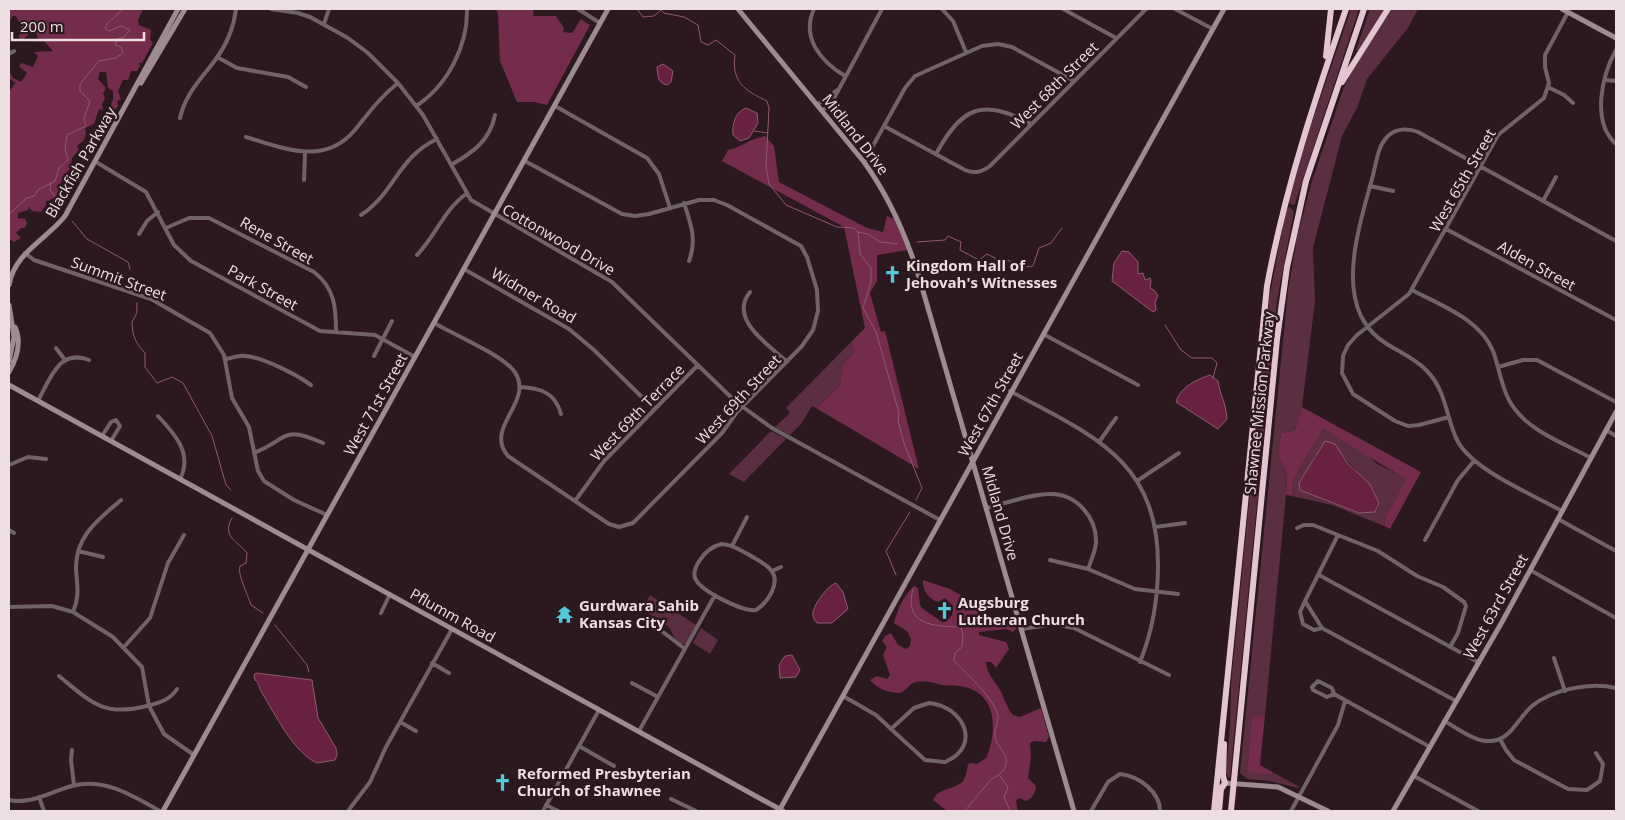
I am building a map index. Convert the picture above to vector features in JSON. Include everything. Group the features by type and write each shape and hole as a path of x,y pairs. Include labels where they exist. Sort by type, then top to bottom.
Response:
{"highway":[{"path":"1325,70 1331,9"},
{"name":"Shawnee Mission Parkway","path":"1214,811 1267,286 1278,227 1294,164 1346,9"},
{"name":"Shawnee Mission Parkway","path":"1231,811 1281,303 1292,237 1306,181 1364,9"},
{"path":"1335,94 1388,9"},
{"path":"1218,811 1221,789 1225,783 1222,776 1224,713"}],"street":[{"name":"Blackfish Parkway","path":"9,285 15,266 25,253 56,228 66,216 178,9"},
{"name":"Blackfish Parkway","path":"133,94 148,73 185,9"},
{"path":"180,118 182,108 190,91 217,57 230,31 236,9"},
{"name":"Cottonwood Drive","path":"271,9 298,13 324,24 368,53 398,83 416,106 471,200 612,282 742,407 772,428 940,520"},
{"path":"324,24 329,9"},
{"path":"416,106 437,88 452,66 462,42 467,9"},
{"path":"578,9 600,23"},
{"name":"West 71st Street","path":"161,811 194,755 608,9"},
{"name":"Midland Drive","path":"738,9 864,162 892,204 910,247 1074,811"},
{"path":"814,9 808,26 814,46 837,71 845,76"},
{"path":"822,112 832,102 882,9"},
{"path":"942,9 953,21 966,52"},
{"path":"1063,9 1116,38"},
{"name":"West 68th Street","path":"936,154 966,170 976,172 990,166 1146,9"},
{"path":"1175,9 1213,29"},
{"name":"West 67th Street","path":"781,811 1010,391 1224,9"},
{"path":"1562,9 1616,38"},
{"path":"1568,12 1545,54 1545,67 1548,87 1564,94 1573,103"},
{"path":"864,162 905,88 915,76 966,52 990,44 1006,45 1074,81"},
{"path":"1616,50 1608,65 1605,80 1603,125 1607,135 1616,144"},
{"path":"9,54 14,51"},
{"path":"217,57 237,68 288,78 306,87"},
{"path":"1605,80 1616,81"},
{"path":"246,137 305,153 330,149 348,138 374,106 398,83"},
{"name":"West 65th Street","path":"1449,417 1420,425 1408,426 1365,403 1348,388 1342,373 1342,365 1348,346 1368,327 1399,304 1412,290 1498,135 1541,102 1548,87"},
{"path":"817,105 837,90"},
{"path":"555,106 647,158 659,174 670,208"},
{"path":"884,126 936,154 953,125 975,112 1000,110 1031,124"},
{"path":"451,165 479,147 489,132 495,115"},
{"path":"1562,511 1474,461 1462,447 1434,378 1420,364 1379,340 1362,319 1357,303 1354,255 1381,145 1388,136 1401,129 1418,132 1616,241"},
{"path":"361,214 384,194 412,154 437,139"},
{"path":"304,180 305,153"},
{"path":"525,161 622,214 640,216 684,203 694,238 690,262"},
{"name":"Park Street","path":"96,162 140,186 150,198 178,251 191,261 311,326 326,332 364,332 383,339 415,357"},
{"path":"1543,201 1556,177"},
{"path":"1370,186 1393,191"},
{"path":"417,255 433,235 450,206 466,194"},
{"name":"West 69th Street","path":"576,502 609,524 619,527 633,523 722,433 742,407 808,339 818,311 817,290 807,257 795,241 727,205 709,200 684,203"},
{"path":"139,234 147,221 158,212"},
{"name":"Rene Street","path":"166,228 189,218 209,218 314,272 326,283 333,295 336,307 336,332"},
{"name":"Alden Street","path":"1446,228 1616,320"},
{"name":"Summit Street","path":"25,253 34,260 151,299 210,333 218,343 226,359 232,398 249,427 258,471 264,480 294,500 327,514"},
{"name":"Widmer Road","path":"464,269 569,329 594,350 654,409"},
{"path":"1412,290 1480,330 1492,348 1507,396 1521,416 1591,458"},
{"path":"750,292 742,306 745,320 787,362"},
{"path":"9,305 12,324 12,351 9,361"},
{"path":"374,356 392,321"},
{"path":"434,323 506,363 515,374 520,387 517,401 501,434 500,442 508,456 576,502"},
{"path":"9,372 18,346 18,334 12,324"},
{"path":"1043,334 1138,385"},
{"path":"56,348 64,360"},
{"path":"226,359 244,355 253,357 301,378 311,385"},
{"path":"38,401 56,367 64,360 80,356 90,360"},
{"path":"1498,368 1523,360 1537,360 1616,402"},
{"name":"West 69th Terrace","path":"576,502 604,461 698,364"},
{"name":"Pflumm Road","path":"9,385 781,811"},
{"path":"520,387 533,388 548,393 556,400 561,414"},
{"path":"1010,391 1099,442 1122,462 1137,481 1150,507 1156,527 1157,591 1152,631 1140,662"},
{"name":"West 63rd Street","path":"1393,811 1530,570 1616,412"},
{"path":"158,416 182,446 186,463 180,479"},
{"path":"1099,442 1116,418"},
{"path":"102,436 111,422 116,420 120,426 111,441"},
{"path":"1606,430 1616,436"},
{"path":"254,453 292,433 300,433 323,443"},
{"path":"1137,481 1179,453"},
{"path":"9,465 28,457 46,460"},
{"path":"1425,540 1458,480 1474,461"},
{"path":"986,508 1049,494 1062,496 1075,502 1088,514 1095,531 1095,546 1088,569"},
{"path":"73,612 79,591 76,568 78,551 90,528 121,500"},
{"path":"732,546 747,517"},
{"path":"1558,519 1616,551"},
{"path":"1156,527 1185,523"},
{"path":"1297,528 1314,525 1378,551 1417,576 1443,587 1464,602 1466,606 1462,623 1450,647"},
{"path":"9,530 14,533"},
{"path":"124,647 150,618 168,563 184,535"},
{"path":"1322,628 1314,630 1303,624 1300,612 1338,535"},
{"path":"687,579 694,576 698,563 709,549 721,544 732,546 756,559 772,571 775,579 771,594 762,606 752,610 743,609 716,595 700,585 694,576"},
{"path":"78,551 103,557"},
{"path":"1050,560 1088,569 1124,586 1178,594"},
{"path":"772,571 781,568"},
{"path":"1530,570 1616,618"},
{"path":"1319,575 1478,662"},
{"path":"381,613 390,594"},
{"path":"639,731 716,595"},
{"path":"1305,601 1322,628 1456,701"},
{"path":"9,607 52,606 73,612 99,626 138,661 144,671 149,706 164,734 194,755"},
{"path":"1022,629 1043,624 1064,625 1081,631 1169,675"},
{"path":"348,811 370,782 400,722 452,629"},
{"path":"663,632 685,649"},
{"path":"1554,658 1565,692"},
{"path":"432,663 449,673"},
{"path":"59,676 83,696 104,708 122,711 149,706 166,700 177,690"},
{"path":"1334,694 1327,697 1313,690 1312,687 1318,681 1332,688 1334,694 1345,701 1430,747"},
{"path":"632,683 658,697"},
{"path":"1444,721 1481,740 1500,739 1507,736 1532,706 1547,698 1595,685 1616,688"},
{"path":"843,696 876,715 922,758 938,763 945,762 957,755 964,744 965,729 958,717 951,710 936,704 920,704 891,729"},
{"path":"1291,811 1338,725 1345,701"},
{"path":"543,811 600,710"},
{"path":"400,722 416,731"},
{"path":"1500,739 1514,760 1574,791 1593,788 1600,780 1603,764 1596,752"},
{"path":"579,746 614,766"},
{"path":"72,750 71,760 74,785"},
{"path":"1092,811 1108,782 1120,774 1129,776 1153,791 1159,803 1160,811"},
{"path":"1414,776 1478,811"},
{"path":"1225,783 1278,787 1328,811"},
{"path":"9,800 27,801 74,785 92,784 116,788 161,811"},
{"path":"39,797 44,811"},
{"path":"671,798 696,811"},
{"path":"546,804 558,811"}],"shaded area":[{"path":"9,9 143,9 138,20 139,25 151,30 150,39 153,43 142,63 139,63 140,66 137,71 131,71 128,80 123,80 118,91 121,99 117,102 118,106 113,111 110,121 107,122 105,117 113,100 113,91 108,88 106,72 100,72 98,79 106,88 103,93 105,98 102,104 103,110 99,109 94,124 85,128 85,138 77,146 79,150 72,158 71,167 60,184 65,198 60,206 52,198 50,201 46,201 46,205 41,212 32,211 29,207 28,210 18,213 18,218 25,219 27,223 25,228 21,228 16,233 21,238 14,242 9,239 9,92 15,83 9,78 9,71 13,78 21,82 27,73 19,66 21,63 33,67 38,56 34,52 53,51 43,40 39,42 36,31 30,29 28,35 21,41 19,36 21,27 16,16 12,16 11,20 9,19"},
{"path":"496,9 534,9 533,16 556,16 564,28 563,32 572,33 581,19 590,25 547,105 534,102 517,102 500,61 498,14"},
{"path":"1351,9 1359,9 1295,204 1292,205 1288,202 1305,142"},
{"path":"1370,9 1386,9 1358,51 1356,50"},
{"path":"1392,9 1418,9 1408,28 1367,79 1357,108 1342,136 1313,248 1315,301 1302,407 1295,430 1281,433 1278,455 1287,474 1286,495 1265,715 1252,719 1247,769 1269,775 1274,773 1300,787 1298,788 1270,781 1247,779 1240,773 1288,291 1297,237 1312,181 1344,87 1355,65"},
{"path":"663,64 673,71 671,82 667,85 660,81 658,76 657,67"},
{"path":"746,108 757,113 758,123 749,138 740,141 733,135 733,127 739,112"},
{"path":"765,136 774,146 779,182 867,228 883,232 887,216 895,219 908,250 877,255 877,281 870,293 881,332 885,331 919,469 816,408 840,385 842,366 854,352 851,342 865,328 844,227 722,161 728,150"},
{"path":"1290,207 1294,212 1277,300 1230,778 1226,772 1231,684 1269,300 1286,209"},
{"path":"1122,251 1129,252 1138,262 1138,274 1143,273 1145,280 1150,278 1150,288 1158,296 1155,302 1156,310 1153,312 1112,281 1114,263"},
{"path":"851,342 854,352 842,366 840,385 816,408 812,406 801,424 790,435 775,427 790,413 786,408"},
{"path":"1210,375 1218,381 1227,419 1218,429 1176,402 1185,388"},
{"path":"1302,407 1421,472 1390,529 1384,526 1386,516 1407,479 1323,429 1293,480 1292,496 1286,495 1287,474 1278,455 1281,433 1295,430"},
{"path":"1323,429 1364,451 1377,464 1408,479 1386,516 1384,526 1332,505 1292,496 1293,480","holes":["1320,448 1339,450 1374,491 1378,509 1374,512 1359,512 1300,490 1299,483"]},
{"path":"771,431 786,439 744,482 729,474"},
{"path":"1325,441 1335,444 1348,464 1369,483 1379,503 1375,512 1359,513 1300,490 1299,483"},
{"path":"923,580 950,589 969,600 985,615 1010,622 1017,628 1013,632 1006,629 979,632 979,635 1006,642 1009,649 996,668 991,662 986,662 988,671 1013,715 1020,717 1041,708 1049,737 1046,742 1034,741 1030,743 1031,757 1028,778 1036,786 1036,789 1028,800 1019,798 1016,801 1018,811 947,811 933,800 938,793 962,782 969,763 977,764 986,758 990,748 993,727 989,706 984,698 976,691 965,687 923,681 911,684 900,693 886,691 870,680 877,676 887,679 890,675 883,655 887,647 882,641 885,636 891,633 898,645 906,649 910,646 911,639 907,631 894,623 901,603 914,586 918,588 922,608 942,622 946,622 952,615 953,606 945,598 938,602 932,599 925,591"},
{"path":"836,583 843,592 848,609 832,623 817,623 813,617 813,612 817,602"},
{"path":"650,595 696,625 685,644 681,644 675,639 669,627 642,609"},
{"path":"701,628 718,640 710,654 693,643"},
{"path":"792,655 800,670 796,677 780,678 779,665 785,656"},
{"path":"256,673 312,680 318,718 336,748 337,755 335,760 317,763 301,751 286,732 261,691 255,680 254,675"},
{"path":"1265,715 1260,765 1274,773 1269,775 1250,772 1247,769 1252,718"}],"waterway":[{"path":"9,214 27,198 34,196 38,190 55,181 59,168 68,160 65,149 67,135 86,126 84,118 90,101 80,91 80,84 99,61 116,58 123,53 121,47 115,45 117,39 124,37 130,30 121,26 109,31 105,28 122,9"},
{"path":"637,9 643,17 654,16 661,10 664,13 684,17 698,25 701,42 708,45 716,40 735,55 735,72 741,84 752,93 767,101 769,108 766,166 769,184 786,205 837,227 854,228 858,232 860,254 871,268 871,282 863,308 876,332 899,413 898,421 904,443 922,488 916,500"},
{"path":"754,131 768,133"},
{"path":"51,182 50,190 61,204"},
{"path":"72,221 87,239 128,262 130,269"},
{"path":"917,242 945,240 948,236 961,242 960,250 979,260 987,254 1003,262 1008,260 1023,267 1030,267 1033,266 1039,248 1051,243 1062,228"},
{"path":"858,232 868,234 880,242 897,244"},
{"path":"137,303 137,313 132,322 132,327 135,339 145,353 145,367 157,383 172,377 183,383 212,436 226,485 231,490"},
{"path":"1165,325 1181,350 1192,358 1212,358 1217,363 1213,378"},
{"path":"896,575 886,551 910,512"},
{"path":"232,518 228,530 232,538 247,553 246,563 240,566 239,570 241,579 251,605 263,613"},
{"path":"913,589 912,610 923,622 941,626 961,627 963,635 962,647 955,653 954,661 987,695 998,717 995,736 1005,755 1005,767 1001,773 989,782 965,811"},
{"path":"275,625 307,665 309,672"},
{"path":"1000,776 1008,787 1004,797 1010,811"}],"place":[{"name":"Kingdom Hall of Jehovah's Witnesses","path":"892,274"},
{"name":"Augsburg Lutheran Church","path":"944,611"},
{"name":"Gurdwara Sahib Kansas City","path":"565,614"},
{"name":"Reformed Presbyterian Church of Shawnee","path":"503,782"}]}
